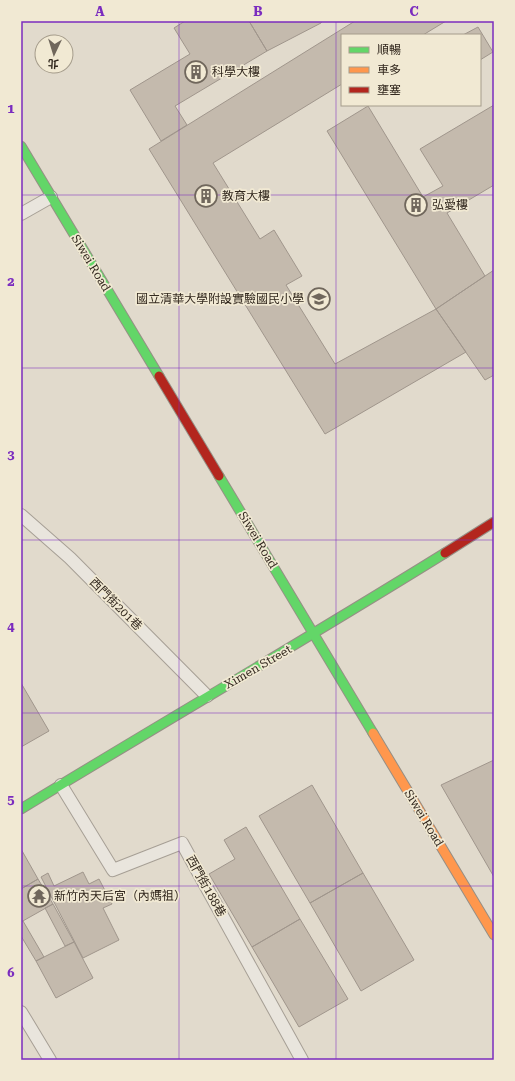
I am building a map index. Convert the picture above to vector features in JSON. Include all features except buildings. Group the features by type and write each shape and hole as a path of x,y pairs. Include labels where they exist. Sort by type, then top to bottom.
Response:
{"street":[{"name":"Siwei Road","path":"21,146 494,935"},
{"name":"Ximen Street","path":"21,809 207,696 314,634 494,522"}],"lane":[{"path":"21,214 51,197"},
{"name":"西門街201巷","path":"21,515 70,558 207,696"},
{"name":"西門街188巷","path":"61,785 113,870 182,843 302,1060"},
{"path":"21,1012 50,1060"}],"traffic: fast":[{"path":"21,146 159,376"},
{"path":"219,476 373,733"},
{"path":"21,809 340,618 445,553"}],"traffic: slow":[{"path":"373,733 494,935"}],"traffic: jam":[{"path":"159,376 219,476"},
{"path":"445,553 494,522"}],"place":[{"name":"科學大樓","path":"196,72"},
{"name":"教育大樓","path":"206,196"},
{"name":"弘愛樓","path":"416,205"},
{"name":"國立清華大學附設實驗國民小學","path":"319,299"},
{"name":"新竹內天后宮（內媽祖）","path":"39,896"}]}
